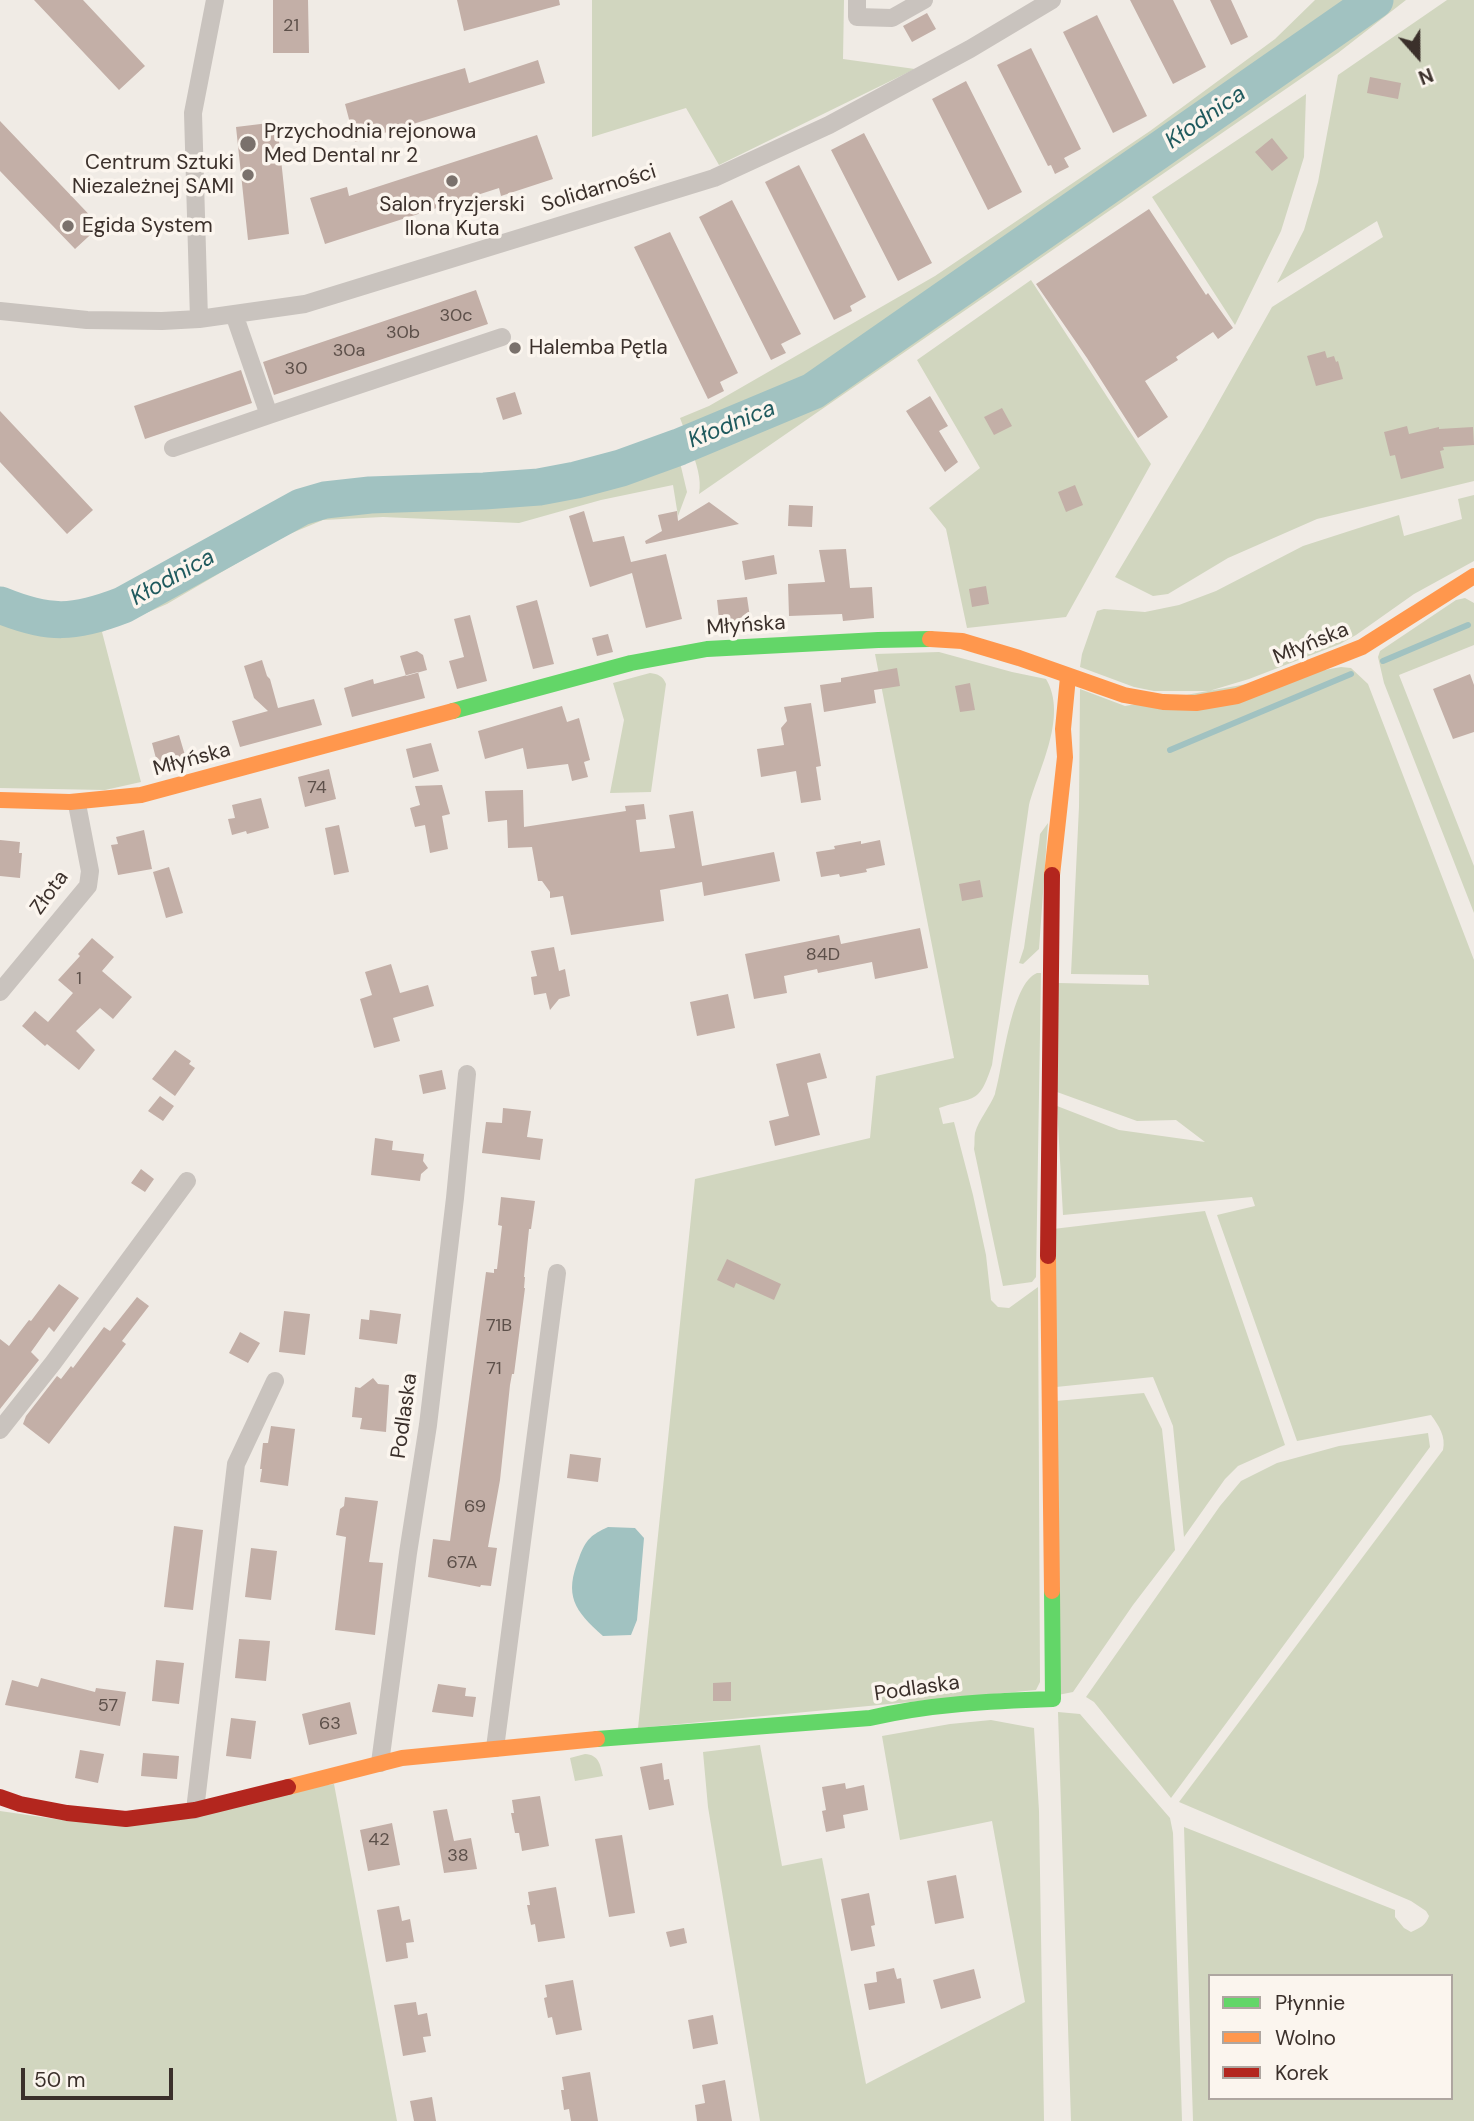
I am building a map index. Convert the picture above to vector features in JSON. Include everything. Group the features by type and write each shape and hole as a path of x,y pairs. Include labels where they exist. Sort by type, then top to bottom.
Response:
{"street":[{"path":"199,319 193,113 215,0"},
{"path":"857,0 857,16 892,18 924,0"},
{"name":"Solidarności","path":"0,311 87,320 162,321 199,319 305,304 714,178 829,125 971,49 1052,0"},
{"path":"234,314 269,415"},
{"path":"173,448 502,337"},
{"name":"Młyńska","path":"0,800 77,804 141,795 631,663 707,649 878,640 962,641 1124,695 1163,702 1196,703 1237,696 1362,647 1474,576"},
{"name":"Podlaska","path":"0,1797 20,1804 67,1813 126,1819 195,1810 402,1758 606,1738 870,1718 907,1710 1000,1701 1053,1699 1048,1223 1051,884 1065,757 1063,729 1068,677"},
{"name":"Złota","path":"0,992 88,886 90,871 77,804"},
{"name":"Podlaska","path":"380,1763 428,1425 467,1074"},
{"path":"0,1430 53,1363 187,1181"},
{"path":"495,1748 557,1273"},
{"path":"195,1810 236,1464 275,1381"}],"green space":[{"path":"592,0 844,0 843,59 915,69 719,165 686,108 592,137"},
{"path":"1315,0 1353,0 813,377 761,404 686,434 680,418 709,406 935,276 1150,131 1275,39"},
{"path":"1384,0 1406,0 1338,53 699,494 697,465 691,448 812,398"},
{"path":"1447,0 1474,0 1474,481 1317,519 1228,558 1168,594 1153,596 1115,577 1272,307 1383,237 1377,221 1277,283 1304,230 1318,182 1338,75"},
{"path":"1306,94 1304,157 1281,231 1235,325 1152,197"},
{"path":"1031,280 1151,464 1066,617 967,628 946,529 929,508 980,468 917,360"},
{"path":"678,454 687,492 678,516 673,485 601,500 519,523 383,517 323,520 280,538 167,604 102,632 141,782 105,790 0,788 0,614 26,624 47,627 85,626 100,622 157,595 295,519 322,510 367,502 530,494 613,476"},
{"path":"1474,495 1474,561 1414,594 1340,644 1249,679 1209,691 1154,691 1134,687 1080,667 1097,611 1104,609 1145,612 1179,605 1216,591 1303,546 1399,515 1404,536 1462,519 1458,499"},
{"path":"1465,598 1474,603 1474,645 1399,675 1474,866 1474,913 1384,683 1378,657 1380,651 1456,600"},
{"path":"939,652 1046,679 1054,709 1050,742 1029,805 992,1065 979,1093 968,1100 939,1108 943,1124 954,1122 986,1255 991,1300 998,1307 1009,1308 1038,1287 1040,1682 1036,1690 638,1728 695,1179 870,1138 876,1076 954,1058 875,654"},
{"path":"1341,667 1351,668 1368,684 1474,960 1474,2121 1193,2121 1184,1827 1395,1910 1395,1917 1411,1932 1422,1926 1429,1916 1411,1901 1179,1802 1443,1450 1444,1440 1431,1415 1297,1441 1217,1215 1255,1206 1252,1197 1063,1215 1057,1106 1119,1130 1205,1142 1176,1120 1137,1121 1057,1092 1058,983 1149,985 1148,975 1071,974 1079,807 1080,689 1125,706"},
{"path":"650,673 660,676 666,684 651,792 610,793 624,720 613,683"},
{"path":"1048,823 1039,949 1023,964 1019,963 1024,948 1040,834"},
{"path":"1041,973 1036,1277 1032,1282 1003,1286 974,1149 975,1135 995,1094 1014,1009 1028,980"},
{"path":"1205,1211 1285,1445 1238,1466 1225,1479 1184,1537 1173,1426 1153,1377 1056,1387 1053,1229"},
{"path":"1144,1393 1162,1429 1175,1550 1073,1692 1058,1695 1056,1401"},
{"path":"1428,1433 1430,1447 1171,1798 1094,1702 1086,1697 1220,1506 1241,1481 1277,1463 1339,1446"},
{"path":"1058,1712 1080,1714 1170,1818 1173,1833 1182,2121 1071,2121"},
{"path":"991,1720 1034,1728 1039,1811 1044,2121 760,2121 708,1807 703,1752 760,1745 782,1866 822,1858 866,2084 1025,2002 992,1821 900,1840 882,1736"},
{"path":"585,1754 596,1758 603,1776 575,1781 570,1758"},
{"path":"334,1784 397,2121 0,2121 0,1811 62,1820"}],"water":[{"path":"608,1527 635,1528 644,1538 637,1620 631,1635 603,1636 579,1610 572,1593 575,1571 584,1546 593,1535"}],"building":[{"path":"34,0 83,0 145,66 119,90"},
{"path":"273,0 308,0 309,53 273,53"},
{"path":"457,0 559,0 560,5 464,31"},
{"path":"1130,0 1173,0 1206,67 1173,84"},
{"path":"1210,0 1231,0 1248,37 1231,45"},
{"path":"927,13 936,29 912,42 903,26"},
{"path":"1097,15 1147,116 1113,133 1063,32"},
{"path":"1031,48 1081,149 1064,158 1069,167 1055,174 1051,165 1048,166 997,65"},
{"path":"538,60 545,83 355,142 345,104 465,68 469,83"},
{"path":"1370,77 1401,83 1398,99 1367,93"},
{"path":"966,81 1022,192 988,210 932,99"},
{"path":"0,121 100,226 75,249 0,171"},
{"path":"277,122 289,234 248,240 236,127"},
{"path":"864,133 932,263 898,281 831,150"},
{"path":"537,135 553,179 501,196 499,188 325,244 310,198 347,187 349,196"},
{"path":"1272,138 1288,158 1272,171 1255,152"},
{"path":"799,165 866,297 850,306 852,311 834,320 765,182"},
{"path":"732,200 801,334 781,344 786,353 771,360 699,217"},
{"path":"1149,209 1206,295 1208,293 1233,328 1218,339 1213,332 1176,357 1178,360 1145,381 1168,417 1138,438 1036,284"},
{"path":"670,232 738,373 720,382 724,391 708,399 634,247"},
{"path":"476,290 488,324 274,395 263,362"},
{"path":"1325,351 1327,358 1334,356 1336,362 1338,361 1343,379 1316,386 1307,356"},
{"path":"241,370 252,403 145,439 134,406"},
{"path":"515,392 522,414 503,420 496,398"},
{"path":"930,396 948,426 939,431 958,462 945,472 906,411"},
{"path":"1002,408 1012,426 994,435 984,417"},
{"path":"0,411 93,510 67,534 0,462"},
{"path":"1407,426 1409,434 1439,427 1473,427 1474,445 1443,447 1444,450 1440,451 1444,468 1401,479 1395,455 1390,456 1384,432"},
{"path":"1075,485 1083,505 1066,512 1058,492"},
{"path":"709,502 739,524 646,544 645,541 662,531 658,515 677,511 678,521"},
{"path":"789,505 813,506 812,527 788,526"},
{"path":"584,511 593,542 624,536 631,562 666,554 682,619 646,628 632,573 590,587 569,516"},
{"path":"846,549 850,588 872,587 874,618 843,621 842,614 789,616 788,584 825,582 819,550"},
{"path":"774,555 777,574 745,580 742,561"},
{"path":"986,586 989,604 972,607 969,589"},
{"path":"747,597 751,624 720,628 717,600"},
{"path":"537,600 554,664 533,669 516,606"},
{"path":"470,615 487,681 457,689 449,661 464,657 454,619"},
{"path":"608,634 613,652 597,656 592,638"},
{"path":"417,651 423,655 427,670 406,676 400,656"},
{"path":"262,660 278,708 314,699 322,725 240,747 232,721 268,711 254,698 244,666"},
{"path":"897,668 900,686 874,690 876,703 824,712 820,685 841,682 841,678"},
{"path":"418,672 425,698 352,717 344,688 373,679 374,684"},
{"path":"1470,674 1474,685 1474,732 1453,739 1433,689"},
{"path":"970,683 975,710 960,712 955,686"},
{"path":"811,703 821,766 816,767 821,800 801,803 796,771 761,777 757,749 784,745 781,728 787,721 784,707"},
{"path":"562,706 567,722 579,718 590,760 584,762 588,777 572,781 568,764 527,769 523,748 485,759 478,731"},
{"path":"179,735 187,762 159,770 152,743"},
{"path":"431,743 439,771 413,778 406,749"},
{"path":"329,769 336,799 305,807 298,777"},
{"path":"442,785 450,814 442,816 448,849 430,853 425,825 415,827 410,808 420,805 415,786"},
{"path":"523,790 524,827 626,811 625,806 644,804 646,819 636,820 640,852 675,848 669,815 693,811 702,866 774,852 780,881 704,896 702,882 660,890 664,921 571,935 563,896 550,898 550,892 542,881 538,881 532,847 508,848 507,820 488,822 485,791"},
{"path":"261,798 269,828 232,835 228,819 235,818 232,805"},
{"path":"339,825 349,872 334,875 325,828"},
{"path":"144,830 152,869 118,875 111,845 118,844 116,837"},
{"path":"0,840 20,842 20,878 0,876"},
{"path":"880,840 885,865 866,869 867,872 821,877 816,852 835,849 834,846"},
{"path":"169,867 183,913 166,918 153,872"},
{"path":"980,880 983,897 962,901 959,884"},
{"path":"920,928 928,968 875,979 872,962 818,973 817,969 784,976 787,993 754,999 745,954 839,935 841,944"},
{"path":"92,938 114,957 102,971 132,997 113,1019 100,1008 76,1031 95,1050 79,1070 22,1026 35,1011 48,1022 73,993 58,980"},
{"path":"554,947 559,971 565,969 570,996 559,999 550,1010 546,993 534,995 531,977 537,976 531,951"},
{"path":"391,964 400,993 428,985 434,1006 393,1018 400,1041 374,1048 360,999 372,995 365,972"},
{"path":"728,994 735,1028 697,1036 690,1002"},
{"path":"175,1050 191,1061 189,1064 195,1068 175,1096 152,1079"},
{"path":"820,1053 827,1078 807,1083 820,1135 775,1146 769,1121 789,1116 776,1064"},
{"path":"442,1070 446,1089 423,1094 419,1075"},
{"path":"160,1096 174,1106 163,1121 148,1111"},
{"path":"503,1108 531,1111 527,1137 543,1139 540,1160 482,1153 486,1122 502,1123"},
{"path":"375,1138 393,1141 392,1150 424,1154 423,1161 428,1168 421,1174 420,1181 371,1175"},
{"path":"141,1169 154,1179 145,1192 131,1183"},
{"path":"501,1197 535,1201 529,1229 525,1288 514,1374 510,1385 500,1480 488,1547 497,1548 491,1586 480,1587 428,1577 433,1539 450,1541 486,1272 494,1273 494,1269 497,1269 502,1226 498,1225"},
{"path":"727,1259 781,1284 774,1300 736,1283 734,1288 717,1280"},
{"path":"59,1284 79,1298 54,1332 49,1327 31,1352 39,1360 0,1409 0,1339 9,1346"},
{"path":"137,1297 149,1306 122,1341 126,1344 49,1444 23,1424 26,1416 57,1376 61,1379 71,1366 73,1368 104,1327 110,1331"},
{"path":"370,1310 401,1314 397,1344 359,1339 361,1319 369,1320"},
{"path":"284,1311 310,1314 305,1355 279,1352"},
{"path":"240,1332 260,1343 248,1363 229,1353"},
{"path":"373,1378 378,1384 389,1385 386,1432 360,1429 362,1418 352,1417 355,1387 360,1388"},
{"path":"271,1426 295,1429 288,1486 260,1482 263,1443 268,1443"},
{"path":"570,1454 601,1458 598,1482 567,1478"},
{"path":"345,1497 378,1501 369,1562 383,1563 375,1635 335,1630 346,1537 336,1535"},
{"path":"174,1526 203,1530 193,1610 164,1607"},
{"path":"251,1548 277,1551 271,1600 245,1597"},
{"path":"239,1639 270,1641 266,1681 235,1678"},
{"path":"156,1660 184,1663 179,1704 152,1701"},
{"path":"41,1678 95,1692 96,1688 126,1692 120,1726 5,1705 12,1680 38,1687"},
{"path":"731,1682 731,1701 713,1701 713,1683"},
{"path":"438,1684 466,1688 465,1696 476,1697 473,1717 432,1712"},
{"path":"350,1702 357,1734 309,1745 302,1714"},
{"path":"231,1718 256,1721 251,1759 226,1756"},
{"path":"80,1750 104,1754 98,1783 75,1778"},
{"path":"143,1753 179,1756 177,1779 141,1776"},
{"path":"662,1763 664,1780 669,1779 674,1805 649,1810 640,1767"},
{"path":"845,1783 846,1789 864,1785 868,1810 843,1815 845,1828 826,1832 822,1811 826,1810 822,1787"},
{"path":"540,1796 549,1846 522,1851 519,1833 515,1833 511,1813 514,1813 512,1800"},
{"path":"447,1809 454,1841 471,1838 477,1869 444,1873 433,1811"},
{"path":"392,1823 400,1865 368,1871 360,1830"},
{"path":"622,1835 635,1913 609,1917 595,1839"},
{"path":"956,1875 964,1918 935,1924 927,1881"},
{"path":"556,1887 565,1938 538,1942 535,1924 531,1925 527,1905 530,1905 528,1892"},
{"path":"869,1893 875,1925 871,1926 875,1946 851,1951 841,1899"},
{"path":"399,1906 402,1921 410,1919 414,1942 406,1943 408,1958 386,1962 377,1910"},
{"path":"684,1928 687,1943 670,1947 666,1932"},
{"path":"894,1968 897,1979 901,1978 905,2003 869,2010 864,1984 877,1982 876,1972"},
{"path":"974,1969 981,1998 941,2009 933,1980"},
{"path":"573,1980 582,2030 556,2035 552,2017 548,2018 544,1998 547,1997 545,1985"},
{"path":"416,2002 418,2015 427,2013 431,2036 423,2037 426,2052 403,2056 394,2005"},
{"path":"713,2015 718,2044 693,2049 688,2020"},
{"path":"590,2072 598,2121 571,2121 569,2109 564,2110 562,2077"},
{"path":"725,2080 732,2121 697,2121 695,2105 705,2103 702,2085"},
{"path":"432,2097 436,2121 414,2121 410,2101"}],"waterway":[{"name":"Kłodnica","path":"0,605 48,619 90,616 123,605 301,507 325,500 370,495 539,487 576,480 621,468 679,447 813,391 1375,0"},
{"path":"1383,661 1468,625"},
{"path":"1170,750 1351,674"}],"traffic: fast":[{"path":"453,711 631,663 707,649 930,639"},
{"path":"597,1739 870,1718 961,1704 1053,1699 1052,1591"}],"traffic: slow":[{"path":"930,639 962,641 1124,695 1163,702 1196,703 1237,696 1362,647 1474,576"},
{"path":"1052,875 1065,757 1063,729 1068,677"},
{"path":"0,800 70,802 141,795 453,711"},
{"path":"1048,1256 1052,1591"},
{"path":"288,1787 402,1758 597,1739"}],"traffic: jam":[{"path":"1048,1256 1052,875"},
{"path":"0,1797 20,1804 67,1813 126,1819 195,1810 288,1787"}],"place":[{"name":"Przychodnia rejonowa Med Dental nr 2","path":"248,144"},
{"name":"Centrum Sztuki Niezależnej SAMI","path":"248,175"},
{"name":"Salon fryzjerski Ilona Kuta","path":"452,181"},
{"name":"Egida System","path":"68,226"},
{"name":"Halemba Pętla","path":"515,348"}]}
